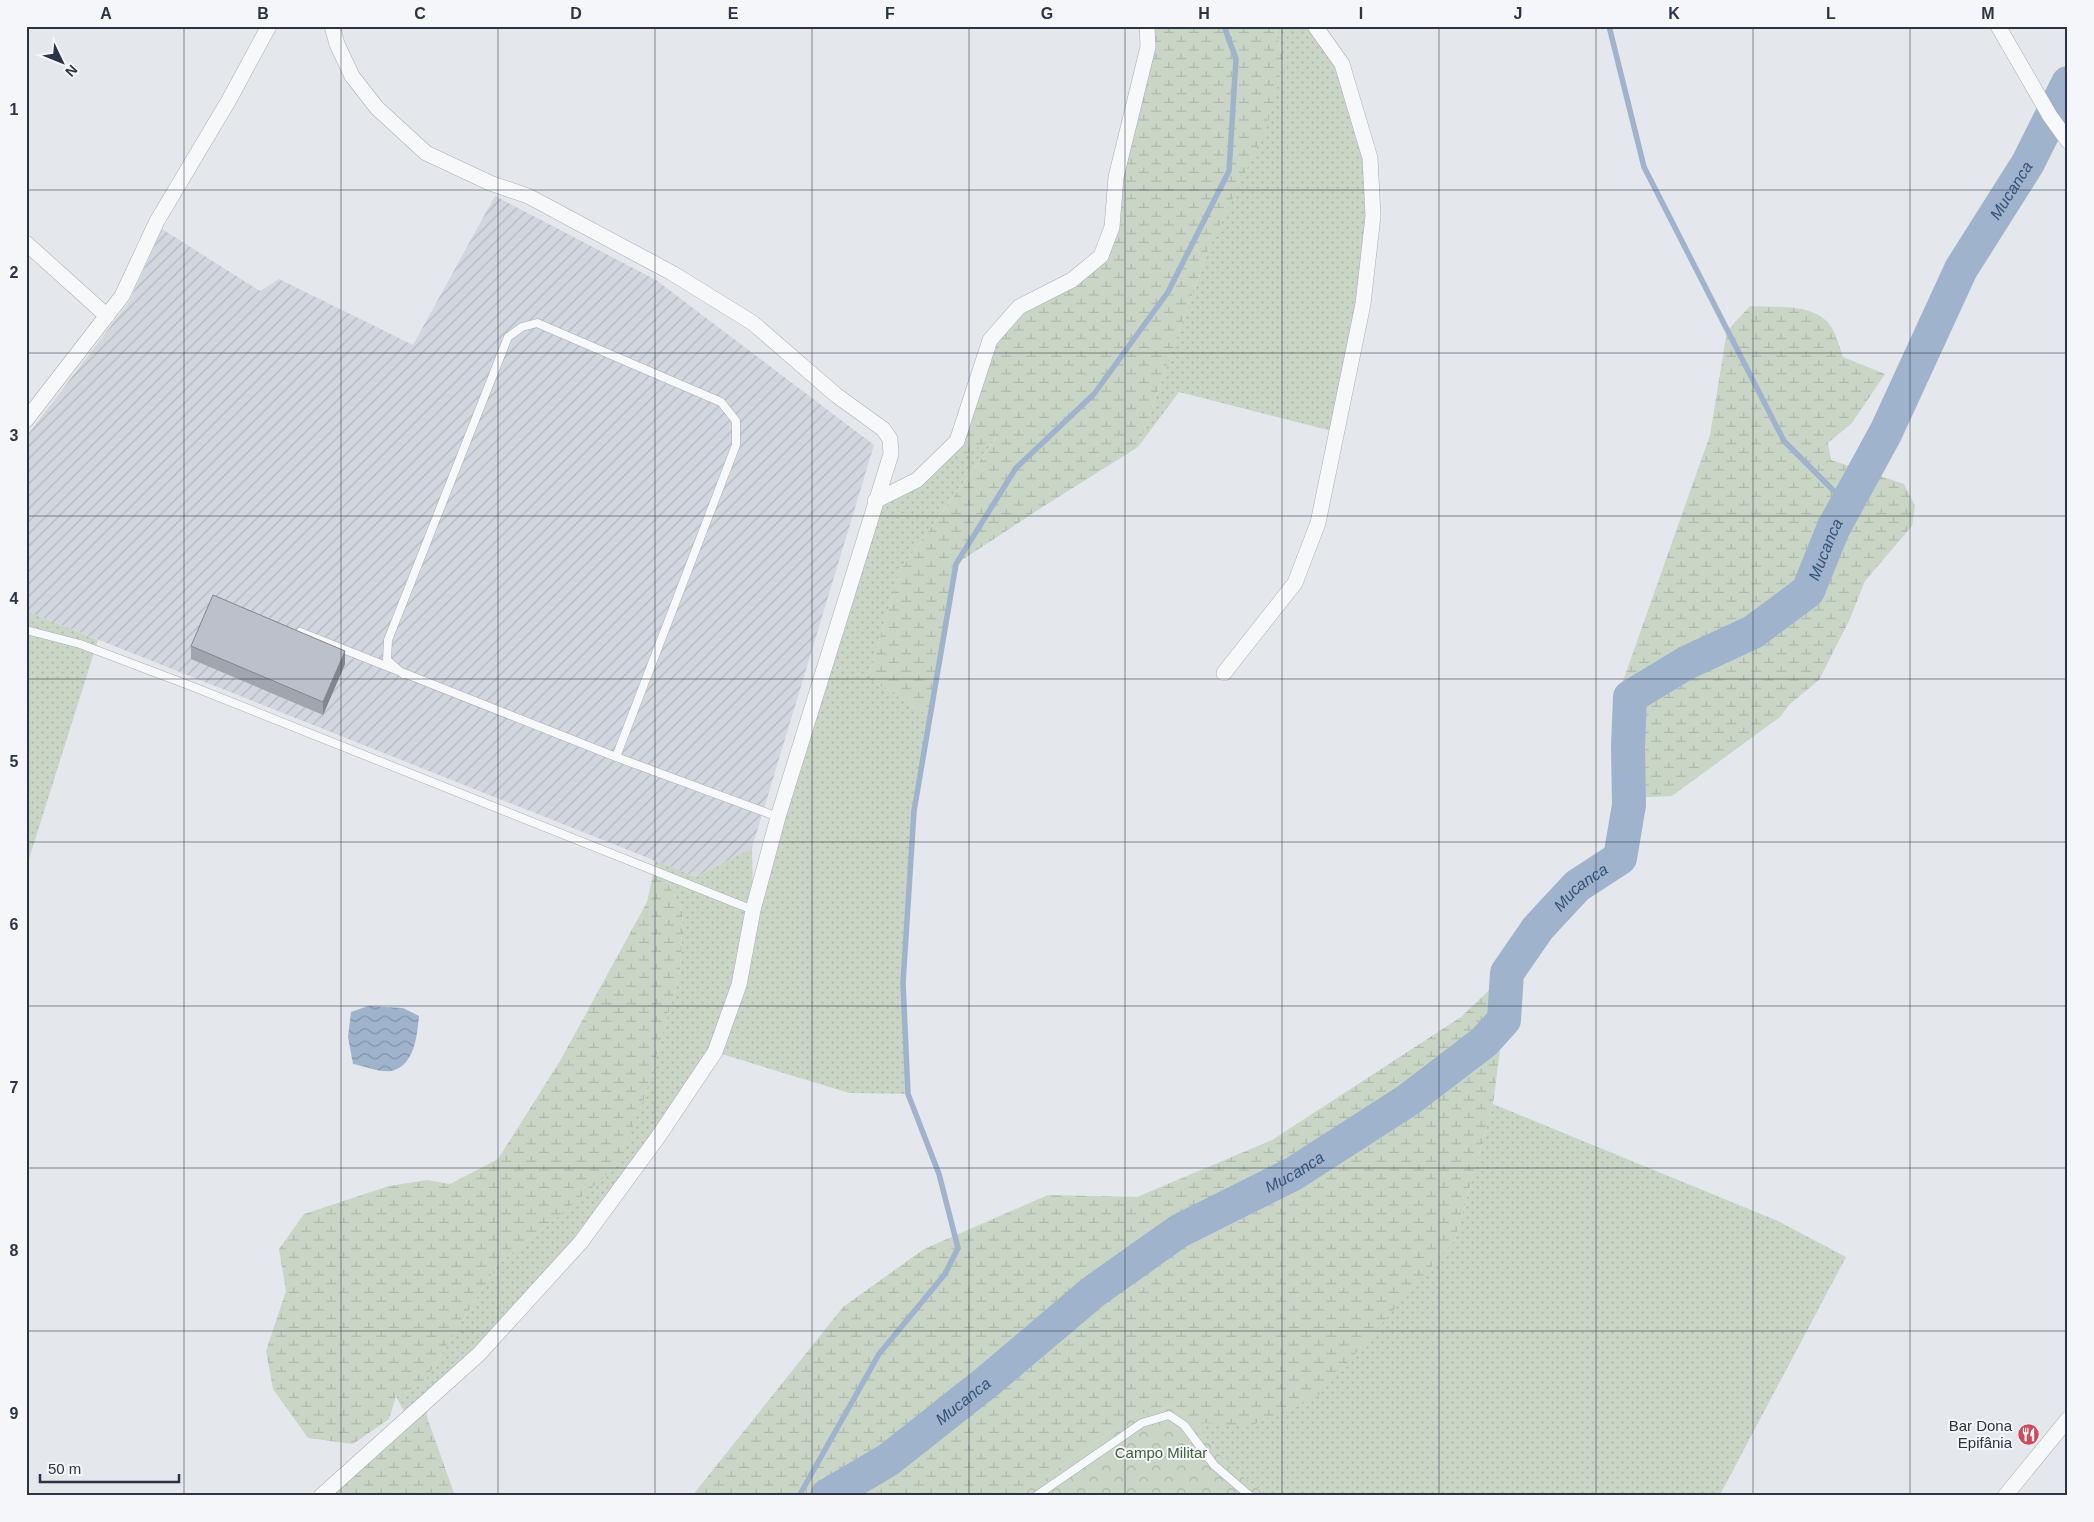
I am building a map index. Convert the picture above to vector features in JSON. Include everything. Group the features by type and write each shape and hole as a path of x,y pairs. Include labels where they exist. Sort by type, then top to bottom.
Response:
{"street":[{"path":"26,420 122,296 157,221 229,100 269,26"},
{"path":"321,1496 479,1354 581,1242 658,1137 715,1052 738,984 753,910 778,817 891,454 890,439 883,429 836,395 753,323 672,273 528,196 490,183 426,152 377,108 352,76 337,44 332,26"},
{"path":"875,501 917,480 957,441 990,340 1019,307 1072,280 1101,256 1112,227 1116,177 1148,47 1147,26"},
{"path":"1224,673 1295,583 1318,523 1363,304 1373,216 1370,158 1342,64 1315,26"},
{"path":"1998,26 2050,116 2068,141"},
{"path":"26,243 107,316"},
{"path":"2006,1496 2068,1419"}],"lane":[{"path":"403,674 387,660 388,640 508,337 522,327 537,323 721,402 736,421 736,445 616,757"},
{"path":"26,630 80,644 191,686 753,910"},
{"path":"295,631 616,757 778,817"},
{"path":"1036,1496 1142,1423 1169,1416 1184,1425 1214,1465 1250,1496"}],"shaded area":[{"path":"495,196 656,280 874,445 752,848 696,877 26,611 26,437 129,302 162,229 260,291 279,279 413,345"}],"green space":[{"path":"1147,26 1274,26 1284,61 1266,129 1209,248 1138,447 956,564 931,717 868,678 900,570 997,437 917,480 957,441 990,340 1019,307 1101,256"},
{"path":"1274,26 1315,26 1342,64 1370,158 1373,216 1336,432 1179,392 1138,447 1209,248 1267,123 1284,61"},
{"path":"1750,306 1795,308 1816,314 1832,328 1843,357 1885,374 1852,423 1828,443 1831,460 1904,484 1915,506 1912,526 1865,581 1849,621 1819,680 1790,704 1780,717 1672,796 1629,798 1623,681 1710,435 1727,331"},
{"path":"998,435 900,570 868,678 931,717 914,811 903,983 908,1094 849,1093 715,1052 581,1242 408,1420 396,1396 422,1385 498,1264 561,1214 644,1099 680,972 683,911 656,861 696,877 752,848 753,908 875,501"},
{"path":"26,611 98,640 29,859 26,858"},
{"path":"656,861 683,911 680,972 644,1099 617,1166 498,1264 422,1385 396,1396 389,1419 353,1444 308,1438 273,1389 266,1351 286,1291 279,1249 304,1214 389,1186 427,1180 450,1184 498,1159 560,1061 647,902"},
{"path":"1507,973 1504,1020 1493,1104 1455,1240 1319,1395 1248,1427 1194,1422 1171,1406 1133,1416 1019,1496 692,1496 843,1307 924,1249 1048,1195 1137,1197 1272,1140 1461,1017"},
{"path":"1493,1104 1778,1221 1846,1257 1721,1493 1722,1496 1267,1496 1227,1464 1194,1422 1259,1422 1455,1240"},
{"path":"426,1403 427,1417 455,1496 321,1496"},
{"name":"Campo Militar","path":"1171,1406 1194,1422 1227,1464 1267,1496 1019,1496 1133,1416"}],"water":[{"path":"368,1006 403,1008 419,1016 413,1049 405,1063 399,1068 391,1071 382,1071 353,1064 348,1037 351,1012"}],"building":[{"path":"213,595 345,651 323,702 191,646"}],"waterway":[{"path":"799,1496 879,1354 945,1274 958,1248 939,1174 908,1094 903,983 914,811 956,564 1016,468 1094,394 1168,292 1229,171 1236,59 1224,26"},
{"path":"1609,26 1644,167 1784,441 1847,504"},
{"name":"Mucanca","path":"827,1496 888,1460 988,1381 1093,1292 1179,1231 1293,1174 1408,1100 1484,1042 1504,1020 1507,973 1538,928 1577,886 1620,858 1629,805 1628,747 1630,697 1686,663 1753,632 1808,591 1833,529 1886,432 1961,269 2028,163 2068,83"}],"place":[{"name":"Bar Dona Epifânia","path":"2028,1435"}]}
